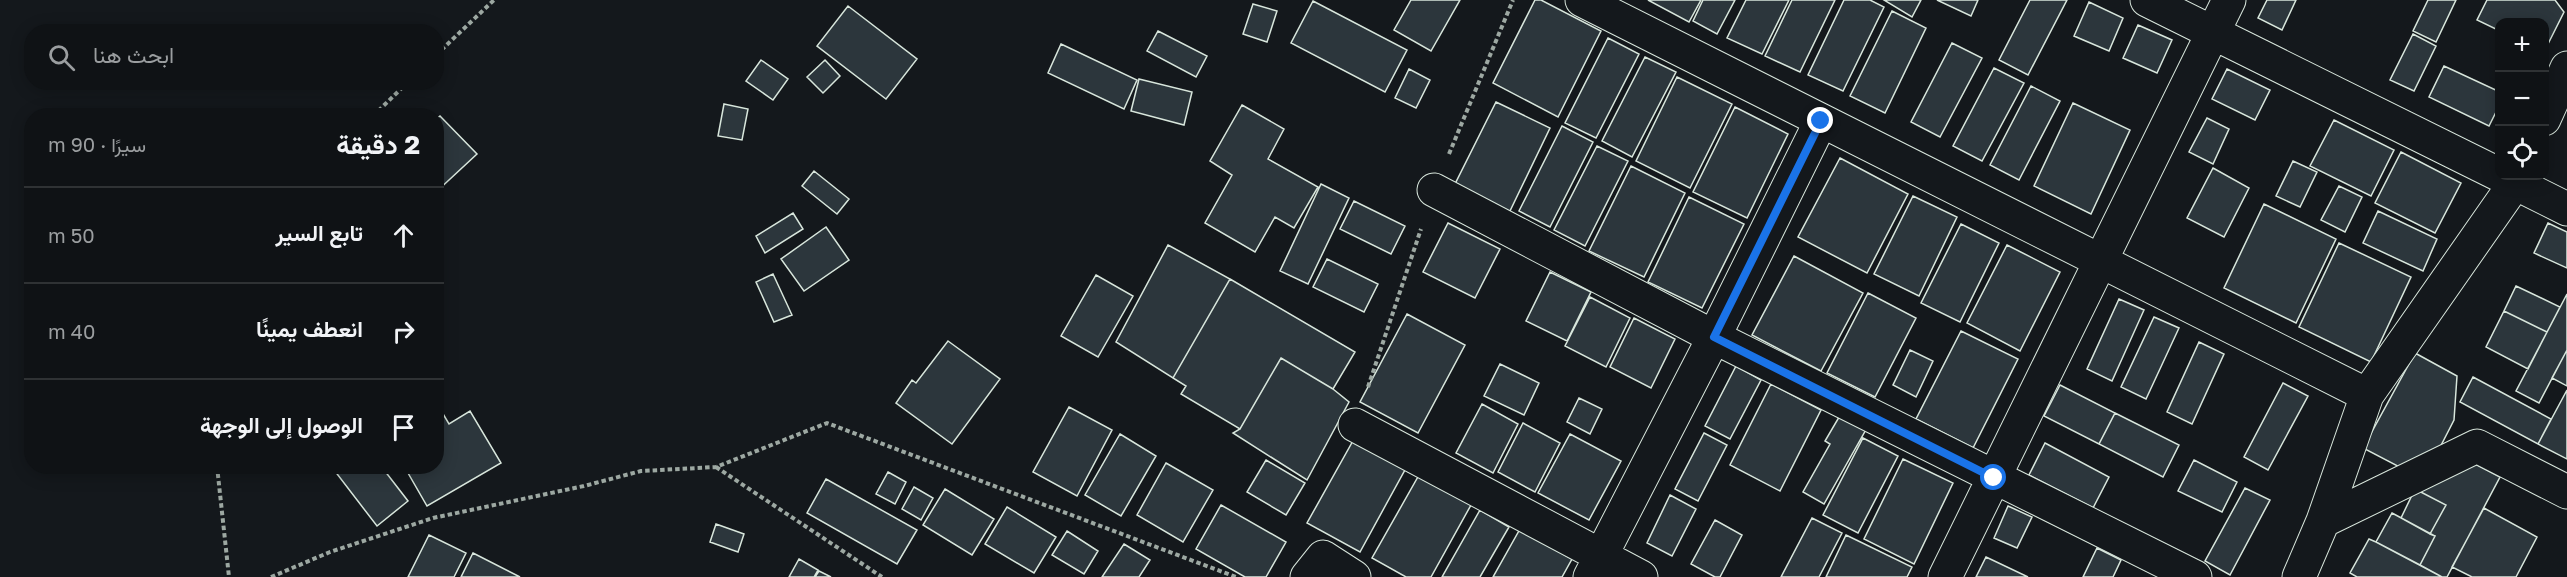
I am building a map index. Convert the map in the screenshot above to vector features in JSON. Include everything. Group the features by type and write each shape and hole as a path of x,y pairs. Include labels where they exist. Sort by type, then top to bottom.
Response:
{"street":[{"path":"1582,0 2367,395"},
{"path":"2147,0 2495,170"},
{"path":"1945,577 2229,0"},
{"path":"2549,108 2567,68"},
{"path":"1595,567 1714,337 1821,121"},
{"path":"2300,577 2323,521 2367,395 2507,180"},
{"path":"2515,180 2567,208"},
{"path":"1434,190 1714,337 2195,577"},
{"path":"1355,425 1595,567 1641,577"},
{"path":"2323,521 2477,446 2567,492"},
{"path":"1307,577 1323,557 1354,577"}],"path":[{"path":"444,47 494,0"},
{"path":"381,108 400,90"},
{"path":"271,577 330,552 433,518 584,486 641,471 716,468 827,423 1236,577"},
{"path":"716,468 882,577"},
{"path":"218,474 229,577"}],"building":[{"path":"1411,0 1460,0 1431,51 1394,30"},
{"path":"1535,0 1541,0 1601,31 1558,117 1493,83"},
{"path":"1648,0 1701,0 1689,22"},
{"path":"1703,0 1735,0 1717,34 1693,21"},
{"path":"1746,0 1789,0 1762,54 1727,38"},
{"path":"1792,0 1835,0 1800,72 1765,56"},
{"path":"1844,0 1870,0 1884,7 1843,91 1808,75"},
{"path":"1884,0 1921,0 1912,17"},
{"path":"1937,0 1978,0 1971,16"},
{"path":"2030,0 2067,0 2028,75 1999,60"},
{"path":"2267,0 2296,0 2282,30 2258,18"},
{"path":"2428,0 2456,0 2436,42 2413,31"},
{"path":"2487,0 2555,0 2564,12 2549,42 2549,18 2495,18 2495,29 2477,20"},
{"path":"1313,1 1407,50 1385,92 1291,43"},
{"path":"2089,2 2123,18 2109,51 2074,36"},
{"path":"1253,4 1277,11 1267,42 1243,34"},
{"path":"848,6 917,59 886,99 817,46"},
{"path":"1892,11 1926,28 1885,113 1850,96"},
{"path":"2138,25 2172,40 2157,73 2123,58"},
{"path":"1158,31 1207,56 1196,77 1147,51"},
{"path":"2413,34 2436,46 2414,91 2390,80"},
{"path":"1608,38 1639,54 1596,138 1565,123"},
{"path":"1952,43 1982,58 1940,137 1911,122"},
{"path":"1061,44 1137,80 1124,109 1048,73"},
{"path":"1645,57 1676,72 1632,157 1602,141"},
{"path":"761,60 788,79 773,100 746,81"},
{"path":"825,60 840,76 823,93 807,77"},
{"path":"2444,66 2495,90 2495,114 2489,126 2429,97"},
{"path":"1994,68 2024,83 1982,161 1953,146"},
{"path":"1409,69 1430,80 1416,108 1395,98"},
{"path":"2227,69 2270,90 2255,120 2212,99"},
{"path":"1677,77 1732,104 1690,188 1636,161"},
{"path":"1139,79 1192,92 1184,125 1131,111"},
{"path":"2031,86 2060,101 2019,180 1990,165"},
{"path":"1496,102 1550,128 1509,213 1454,186"},
{"path":"2073,103 2130,130 2091,214 2034,186"},
{"path":"724,104 748,109 742,140 718,136"},
{"path":"1242,105 1284,129 1268,159 1318,187 1294,228 1275,217 1255,252 1205,223 1232,175 1210,161"},
{"path":"1735,107 1788,134 1747,218 1693,192"},
{"path":"2207,118 2229,129 2213,164 2189,152"},
{"path":"444,120 477,154 444,185"},
{"path":"2334,120 2394,150 2371,196 2310,166"},
{"path":"1562,126 1593,142 1550,227 1519,211"},
{"path":"1597,146 1628,161 1585,246 1554,230"},
{"path":"2401,152 2461,183 2435,233 2375,203"},
{"path":"1840,158 1908,194 1867,273 1798,237"},
{"path":"2293,161 2317,172 2300,207 2276,196"},
{"path":"1631,166 1685,193 1644,277 1589,251"},
{"path":"2213,168 2249,188 2224,237 2187,218"},
{"path":"814,171 849,199 837,214 802,186"},
{"path":"1321,184 1349,198 1308,284 1280,271"},
{"path":"2339,186 2362,197 2345,232 2321,220"},
{"path":"1913,196 1957,217 1919,296 1874,274"},
{"path":"1689,197 1744,224 1702,308 1648,282"},
{"path":"1354,201 1405,226 1391,254 1340,229"},
{"path":"2264,204 2336,239 2296,323 2224,288"},
{"path":"2378,211 2437,239 2423,271 2363,243"},
{"path":"793,213 803,229 765,253 756,236"},
{"path":"1448,223 1500,249 1475,298 1423,272"},
{"path":"2548,223 2567,232 2567,268 2534,253"},
{"path":"1961,224 1999,243 1960,322 1921,303"},
{"path":"826,227 849,260 804,291 781,259"},
{"path":"2339,243 2411,277 2371,362 2299,327"},
{"path":"1168,245 1230,279 1173,378 1116,342"},
{"path":"2007,245 2060,272 2020,351 1967,323"},
{"path":"1794,256 1863,293 1821,371 1752,335"},
{"path":"1327,259 1378,284 1364,312 1313,287"},
{"path":"1550,272 1591,292 1567,341 1526,321"},
{"path":"773,274 792,315 774,322 756,282"},
{"path":"1096,275 1133,296 1098,357 1061,336"},
{"path":"1230,279 1355,352 1333,389 1281,358 1240,429 1181,394 1186,386 1173,378"},
{"path":"2516,286 2560,307 2547,332 2504,311"},
{"path":"1868,293 1916,318 1875,397 1827,373"},
{"path":"2567,294 2567,350 2539,403 2516,391"},
{"path":"1590,297 1630,318 1606,367 1565,346"},
{"path":"2119,299 2144,310 2112,381 2087,369"},
{"path":"2504,311 2547,332 2528,369 2486,347"},
{"path":"1407,314 1465,345 1418,433 1360,402"},
{"path":"2154,317 2179,328 2146,399 2121,387"},
{"path":"1634,318 1675,339 1651,388 1610,367"},
{"path":"1961,331 2018,359 1973,448 1916,419"},
{"path":"948,341 1000,379 952,444 896,403 912,380 916,383"},
{"path":"2199,342 2224,354 2192,424 2167,412"},
{"path":"1910,350 1933,361 1916,397 1893,385"},
{"path":"2567,350 2567,386 2552,378"},
{"path":"2415,353 2457,376 2454,420 2433,461 2409,472 2363,448"},
{"path":"1281,358 1333,389 1349,402 1307,480 1233,433 1240,429"},
{"path":"1500,364 1539,383 1524,415 1484,396"},
{"path":"1736,366 1761,380 1730,439 1705,426"},
{"path":"2473,377 2551,419 2538,444 2460,402"},
{"path":"2283,383 2308,396 2268,470 2244,457"},
{"path":"1771,384 1821,410 1780,491 1730,465"},
{"path":"2060,385 2115,413 2099,444 2044,416"},
{"path":"2567,390 2567,459 2538,444"},
{"path":"1579,398 1602,409 1590,434 1567,422"},
{"path":"1482,404 1518,424 1493,473 1456,453"},
{"path":"1069,407 1112,430 1077,496 1033,472"},
{"path":"470,411 501,463 427,506 409,474 444,474 444,416 449,424"},
{"path":"1842,412 1868,426 1824,504 1803,492 1830,444 1825,441"},
{"path":"2115,413 2179,445 2163,477 2099,444"},
{"path":"1523,423 1560,443 1535,492 1498,472"},
{"path":"1704,433 1727,445 1698,501 1675,489"},
{"path":"1120,434 1156,456 1121,516 1085,495"},
{"path":"1570,434 1621,461 1589,520 1538,493"},
{"path":"1863,438 1898,456 1858,533 1823,515"},
{"path":"1354,439 1406,468 1360,552 1307,523"},
{"path":"2045,443 2109,477 2093,508 2029,475"},
{"path":"1903,459 1953,483 1914,564 1864,539"},
{"path":"1266,460 1305,483 1286,515 1247,492"},
{"path":"2194,460 2237,482 2222,512 2178,491"},
{"path":"1166,463 1213,490 1183,542 1137,515"},
{"path":"2475,464 2500,477 2447,577 2442,577 2420,565 2435,536 2430,534 2446,505 2415,489"},
{"path":"888,472 906,482 895,504 876,494"},
{"path":"337,474 387,474 408,501 377,526"},
{"path":"1419,475 1471,505 1431,577 1406,577 1372,558"},
{"path":"826,479 917,530 897,564 807,513"},
{"path":"914,487 933,498 921,520 902,509"},
{"path":"2245,488 2270,500 2230,575 2205,561"},
{"path":"945,489 994,519 972,555 923,525"},
{"path":"2415,489 2446,505 2430,534 2401,518"},
{"path":"1670,495 1696,509 1672,556 1647,543"},
{"path":"1221,505 1286,542 1266,577 1245,577 1196,549"},
{"path":"2008,506 2032,517 2017,548 1994,538"},
{"path":"1007,507 1056,537 1034,573 985,544"},
{"path":"2484,508 2537,537 2516,577 2472,577 2452,567"},
{"path":"1480,510 1509,527 1480,577 1442,577"},
{"path":"2392,513 2435,536 2420,565 2376,542"},
{"path":"1812,518 1842,533 1819,577 1781,577"},
{"path":"1715,520 1742,535 1720,577 1715,577 1691,564"},
{"path":"716,524 744,534 738,552 710,542"},
{"path":"1520,529 1572,559 1562,577 1493,577"},
{"path":"1067,531 1098,551 1084,574 1052,555"},
{"path":"429,535 466,553 454,577 408,577"},
{"path":"1846,535 1912,567 1907,577 1826,577"},
{"path":"2369,539 2442,577 2357,577 2350,573"},
{"path":"1124,544 1150,560 1139,577 1102,577"},
{"path":"2097,548 2121,560 2113,577 2083,577"},
{"path":"473,553 520,577 461,577"},
{"path":"1986,557 2028,577 1976,577"},
{"path":"799,559 818,570 814,577 789,577"},
{"path":"819,571 831,577 815,577"}],"route":[{"path":"1821,121 1714,337 1994,478"}]}
